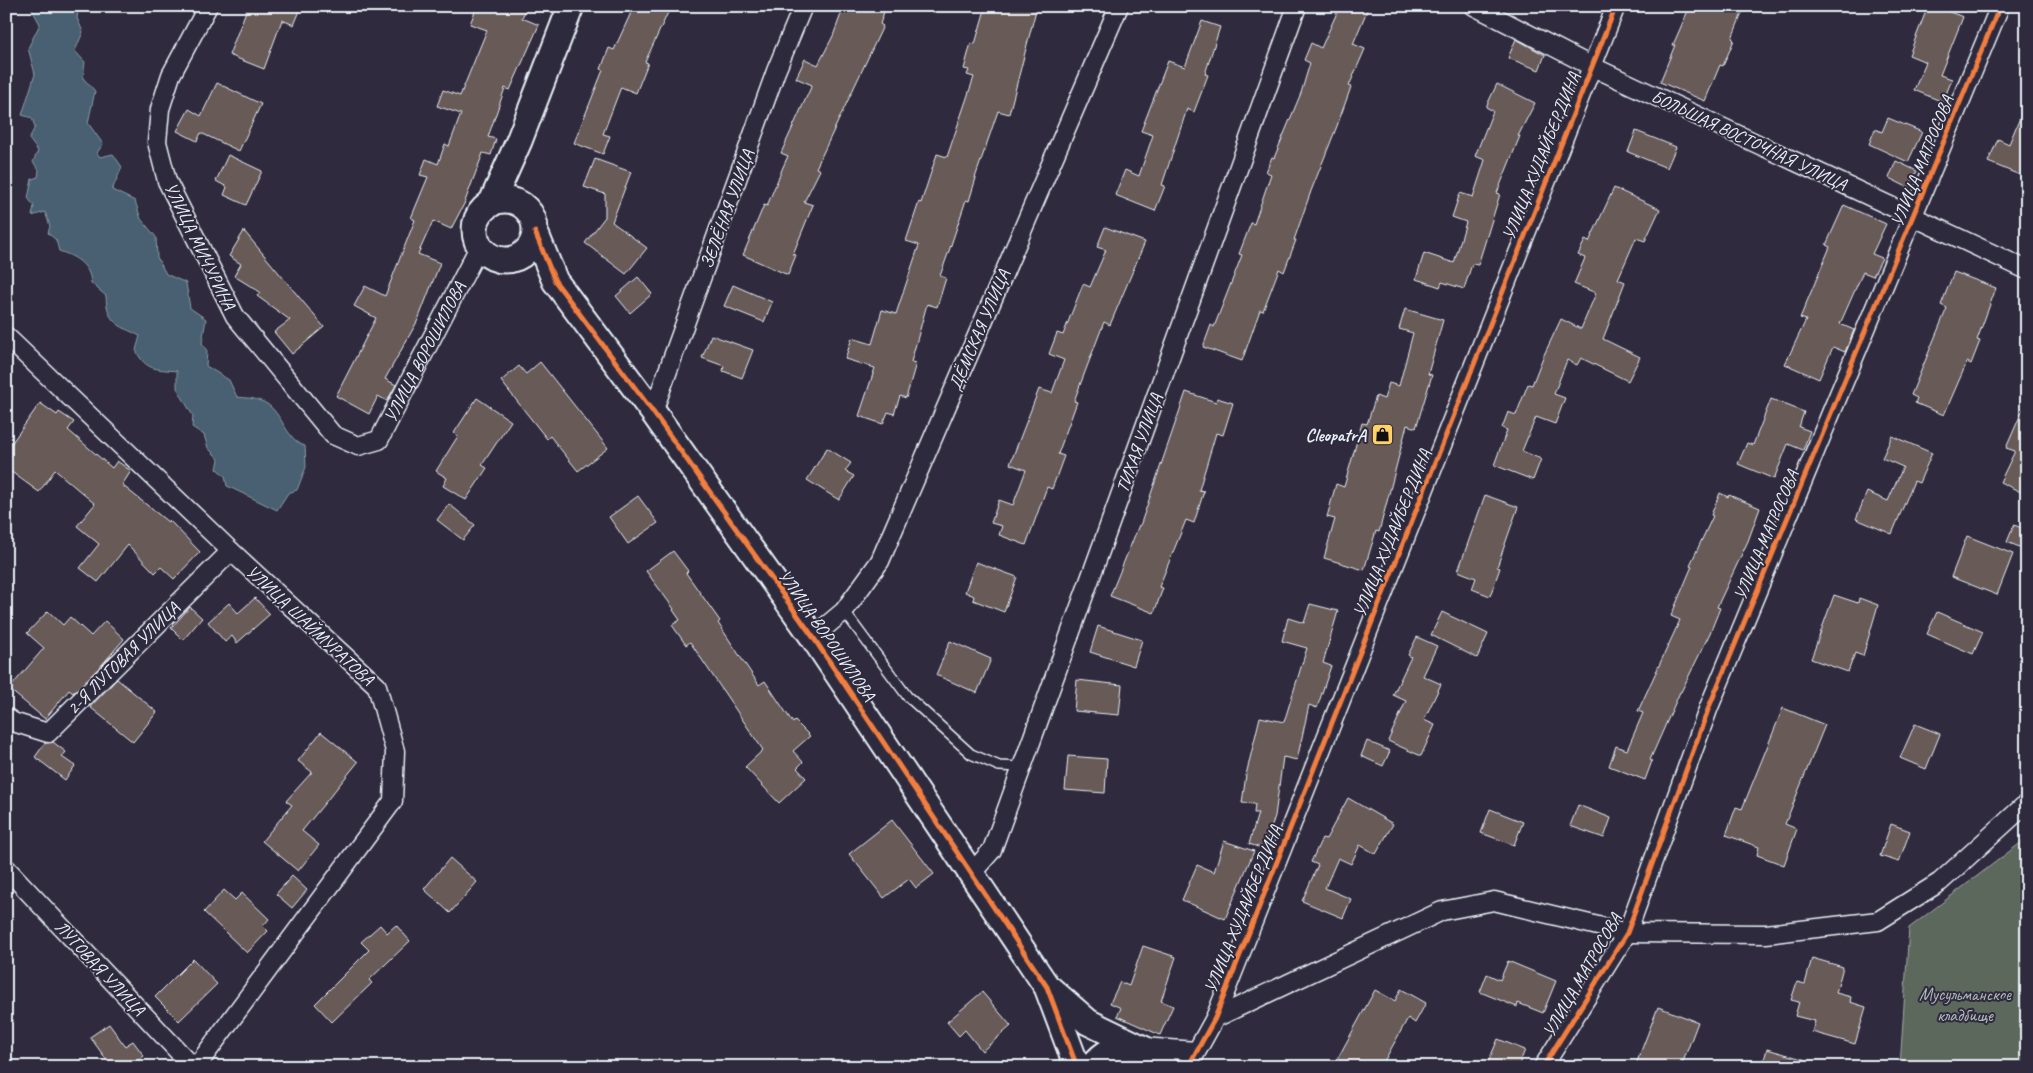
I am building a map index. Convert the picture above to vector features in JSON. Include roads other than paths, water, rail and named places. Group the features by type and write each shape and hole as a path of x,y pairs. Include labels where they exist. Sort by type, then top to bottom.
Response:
{"street":[{"name":"УЛИЦА МИЧУРИНА","path":"208,6 171,75 160,110 157,142 166,181 235,316 333,435 358,446"},
{"path":"519,141 518,168 524,206 531,215 535,232 529,248 520,256 509,259 492,256 480,244 476,234 477,222 482,212 491,204 519,141 571,6"},
{"name":"ЗЕЛЁНАЯ УЛИЦА","path":"653,412 776,71 803,6"},
{"name":"ДЁМСКАЯ УЛИЦА","path":"813,637 844,611 880,561 1119,6"},
{"name":"ТИХАЯ УЛИЦА","path":"972,874 992,850 1297,6"},
{"name":"БОЛЬШАЯ ВОСТОЧНАЯ УЛИЦА","path":"1474,6 1591,66 2027,270"},
{"name":"УЛИЦА ХУДАЙБЕРДИНА","path":"1188,1067 1215,1018 1616,6"},
{"name":"УЛИЦА МАТРОСОВА","path":"1544,1067 1627,933 1709,707 2000,6"},
{"path":"491,204 508,200 524,206"},
{"name":"УЛИЦА ВОРОШИЛОВА","path":"535,232 555,281 653,412 813,637 1047,987 1077,1067"},
{"name":"УЛИЦА ВОРОШИЛОВА","path":"358,446 379,440 480,244"},
{"name":"УЛИЦА ВОРОШИЛОВА","path":"509,259 555,281"},
{"name":"УЛИЦА ШАЙМУРАТОВА","path":"6,336 231,551 378,686 395,751 393,801 195,1067"},
{"name":"2-Я ЛУГОВАЯ УЛИЦА","path":"6,717 12,722 48,733 231,551"},
{"path":"1215,1018 1442,912 1494,901 1627,933 1766,934 1878,921 1940,882 2027,803"},
{"name":"ЛУГОВАЯ УЛИЦА","path":"6,868 195,1067"},
{"path":"1047,987 1088,1022 1150,1052 1164,1067"},
{"path":"1092,1067 1100,1057 1111,1050 1124,1046 1196,1051"}],"lane":[{"path":"844,611 907,696 971,754 999,766 1022,767"}],"water":[{"path":"30,6 79,6 77,18 83,32 75,51 85,62 83,78 95,91 88,123 103,144 97,153 100,157 113,154 122,167 112,190 135,201 141,219 156,237 157,257 166,274 186,283 190,308 206,319 202,343 207,351 206,366 229,380 237,397 255,399 268,405 279,416 292,437 305,446 306,467 297,490 288,493 277,510 227,486 225,476 217,469 219,459 208,448 204,435 192,427 193,416 177,388 177,371 152,368 143,362 136,350 140,336 120,326 111,318 106,296 91,283 88,271 75,258 59,251 56,240 48,233 50,226 45,212 32,216 34,206 28,198 32,179 38,177 39,170 33,162 38,151 29,139 35,127 32,118 22,115 35,74 28,48 40,24"}],"place":[{"name":"CleopatrA","path":"1382,435"}],"park label":[{"name":"Мусульманское кладбище","path":"1965,1004"}]}
